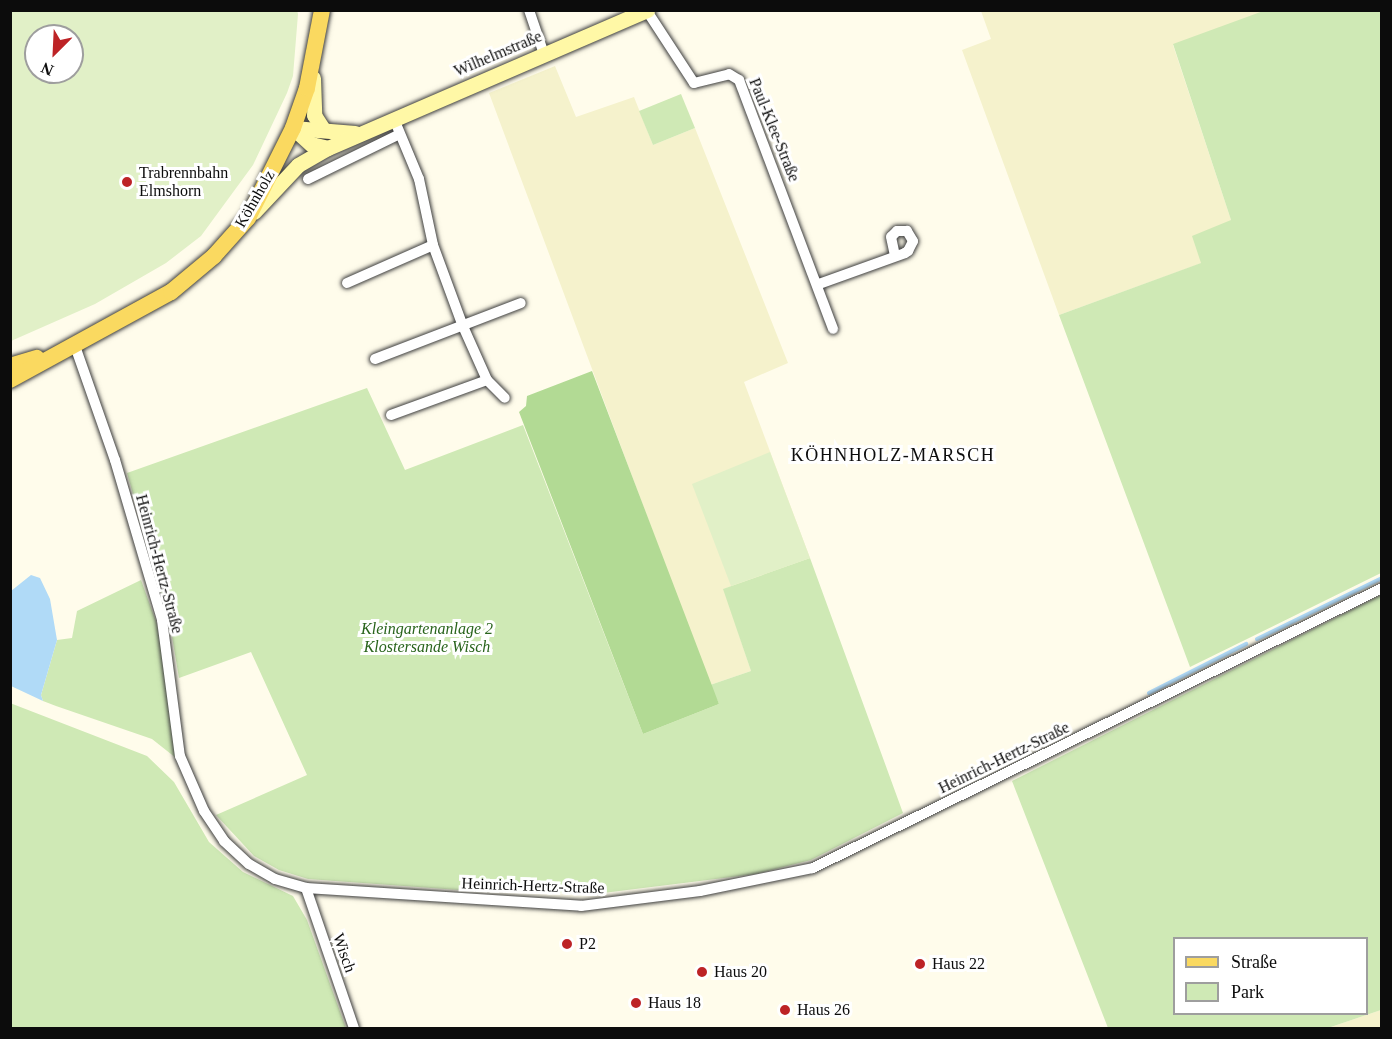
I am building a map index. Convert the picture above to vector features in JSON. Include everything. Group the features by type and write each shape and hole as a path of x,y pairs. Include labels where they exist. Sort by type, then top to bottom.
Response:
{"main road":[{"name":"Köhnholz","path":"75,346 171,292 214,256 248,218 293,128 314,54 322,10"},
{"name":"Wilhelmstraße","path":"248,218 298,165 328,148 647,11"},
{"path":"314,54 314,115 323,129"},
{"path":"293,128 311,144 328,148"},
{"name":"Wilhelmstraße","path":"293,128 323,129 338,134 364,132"},
{"path":"10,366 75,346"},
{"path":"10,380 75,346"}],"street":[{"path":"529,10 544,54"},
{"name":"Paul-Klee-Straße","path":"647,11 694,83 729,74 737,78 819,284 833,329"},
{"path":"394,119 418,179 433,244 462,324 487,380 505,398"},
{"path":"308,179 400,134"},
{"path":"347,283 433,244"},
{"path":"819,284 896,256"},
{"path":"375,359 521,303"},
{"name":"Heinrich-Hertz-Straße","path":"75,346 115,460 162,620 180,756 204,811 224,841 249,864 275,879 306,888 581,906 700,891 813,868 1382,588"},
{"path":"390,415 487,380"},
{"name":"Wisch","path":"306,888 354,1029"}],"shaded area":[{"path":"981,11 1266,11 1173,45 1231,220 1202,263 1059,315 962,50 991,39"},
{"path":"555,66 576,117 634,97 653,145 695,128 788,363 744,382 810,558 724,589 751,671 710,685 489,93"},
{"path":"1381,1010 1381,1028 1328,1028 1368,1015"}],"green space":[{"name":"Trabrennbahn Elmshorn","path":"11,10 297,10 293,76 253,165 201,236 166,263 95,304 11,341"},
{"path":"1266,10 1381,11 1381,573 1190,667 1059,315 1201,263 1192,236 1231,220 1173,44"},
{"path":"681,94 695,128 653,145 639,111"},
{"path":"592,371 719,704 643,734 519,412 526,406 527,396"},
{"name":"Kleingartenanlage 2 Klostersande Wisch","path":"367,388 405,470 523,425 643,734 719,704 710,685 751,671 723,589 810,558 903,813 811,860 756,874 603,893 472,891 308,879 279,870 254,856 216,815 307,775 251,652 179,678 170,625 127,473"},
{"path":"770,452 810,558 731,586 692,484"},
{"path":"141,580 157,624 181,762 152,739 43,701 41,695 57,640 72,638 77,611"},
{"path":"1381,595 1381,1010 1368,1014 1368,937 1173,937 1173,1015 1366,1015 1328,1028 1108,1028 1012,781"},
{"path":"10,703 147,756 174,782 209,842 243,872 293,896 307,920 346,1028 11,1028"}],"water":[{"path":"31,575 40,578 50,599 57,640 41,695 43,701 11,686 11,591"}],"waterway":[{"path":"1257,639 1382,578"},
{"path":"1149,693 1246,644"}],"place":[{"name":"Trabrennbahn Elmshorn","path":"127,182"},
{"name":"P2","path":"567,944"},
{"name":"Haus 22","path":"920,964"},
{"name":"Haus 20","path":"702,972"},
{"name":"Haus 18","path":"636,1003"},
{"name":"Haus 26","path":"785,1010"}],"district":[{"name":"KÖHNHOLZ-MARSCH","path":"893,455"}]}
